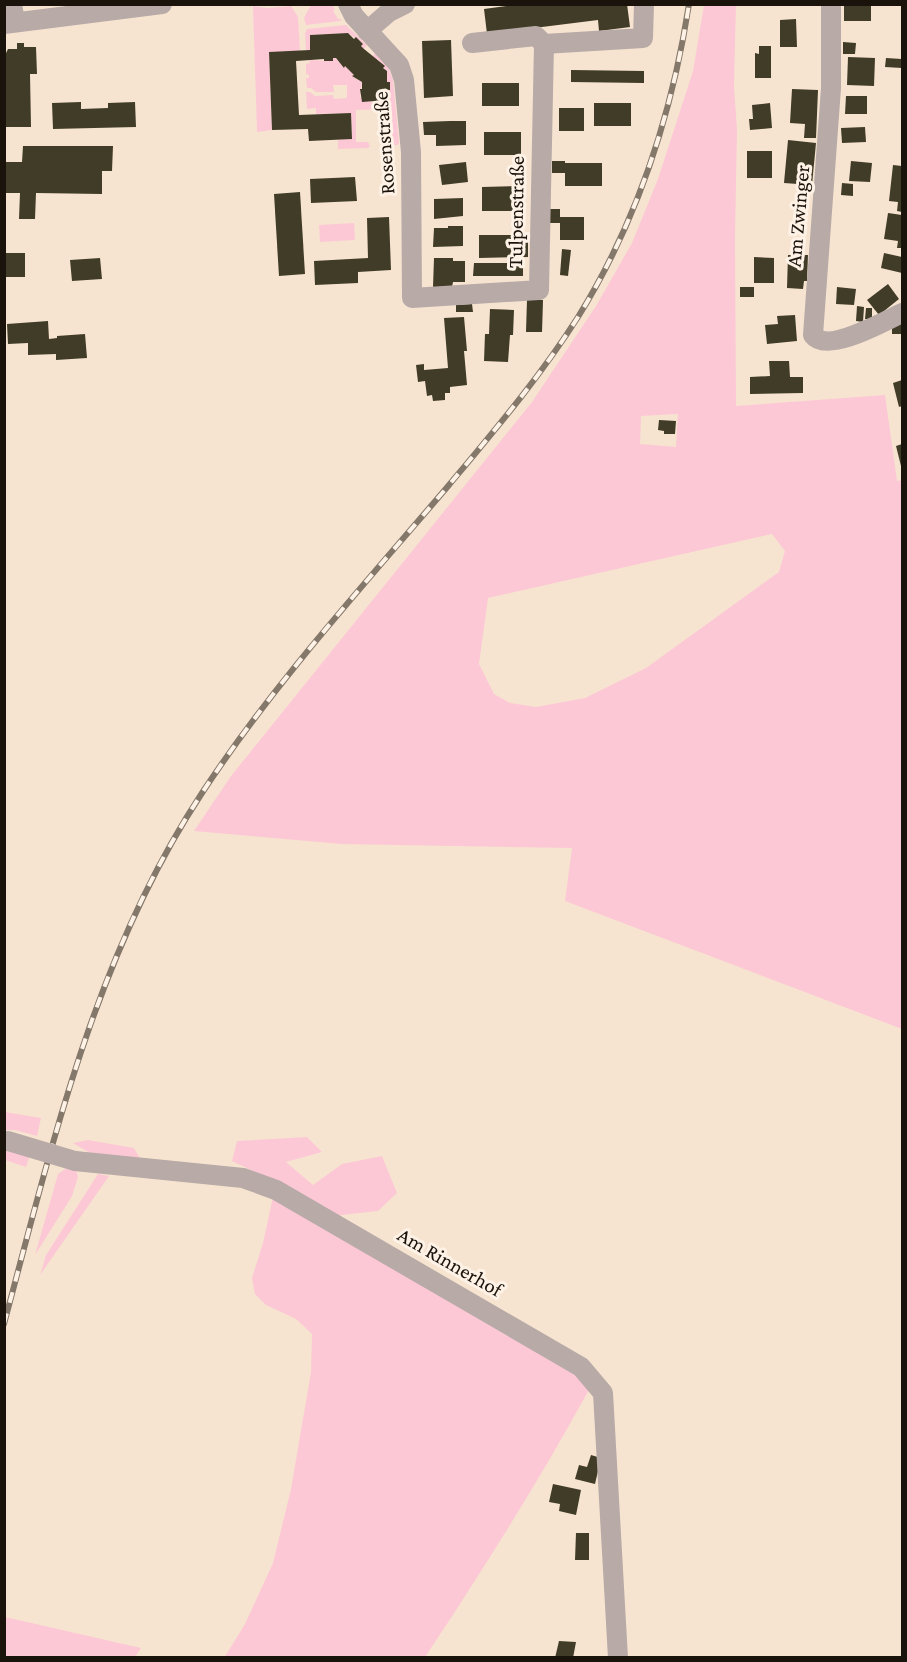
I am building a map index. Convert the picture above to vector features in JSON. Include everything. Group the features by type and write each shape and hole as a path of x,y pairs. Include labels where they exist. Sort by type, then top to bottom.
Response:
{"street":[{"path":"10,17 162,4"},
{"name":"Rosenstraße","path":"348,4 354,16 399,64 404,80 411,152 412,298"},
{"path":"367,31 389,12 405,4"},
{"path":"472,43 536,36 544,44 605,43 643,38 644,4"},
{"name":"Am Zwinger","path":"831,4 831,88 813,335 822,342 841,339 903,313"},
{"name":"Tulpenstraße","path":"412,298 539,290 544,44"},
{"name":"Am Rinnerhof","path":"6,1141 75,1161 243,1178 276,1190 581,1367 603,1393 618,1658"}],"shaded area":[{"path":"311,5 332,5 338,19 342,19 306,25 304,18"},
{"path":"704,5 736,5 734,87 737,130 736,406 885,395 897,481 902,480 902,1029 565,901 572,848 341,844 194,831 231,776 532,402 596,306 632,243 658,179 693,71","holes":["678,414 676,447 640,444 641,416","772,534 785,551 779,572 646,668 585,698 536,707 510,703 494,694 479,664 488,598"]},
{"path":"253,6 267,8 291,6 298,17 300,51 269,53 272,130 257,132"},
{"path":"346,25 367,45 364,49 361,46 363,44 348,33 310,35 310,50 306,50 305,33 307,29"},
{"path":"376,52 388,66 393,80 399,143 398,145 380,146 383,142 389,141 388,109 356,110 356,142 368,142 370,146 368,148 338,149 338,140 352,138 351,113 316,114 316,108 307,109 306,92 315,96 333,95 334,99 347,98 347,85 333,85 334,92 316,92 307,88 306,78 309,78 309,75 306,74 306,64 310,63 309,60 333,61 333,58 336,58 354,75 353,77 362,82 360,97 372,102 387,100 387,90 390,90 387,71 377,59 372,57"},
{"path":"354,223 355,240 320,242 319,225"},
{"path":"5,1112 41,1118 37,1136 15,1130 5,1130"},
{"path":"307,1137 322,1152 286,1162 313,1185 342,1164 382,1156 397,1193 378,1211 333,1216 275,1181 232,1161 237,1141"},
{"path":"88,1140 134,1148 143,1164 95,1156 73,1143"},
{"path":"4,1144 31,1152 26,1167 5,1160"},
{"path":"74,1163 78,1177 72,1196 35,1255 58,1174"},
{"path":"98,1174 109,1176 40,1275 46,1255"},
{"path":"273,1197 575,1370 590,1388 510,1525 425,1657 224,1658 245,1624 273,1563 291,1489 311,1372 312,1334 296,1319 266,1305 255,1294 252,1278 263,1243"},
{"path":"5,1617 141,1648 135,1657 5,1657"}],"building":[{"path":"520,4 627,4 630,27 599,31 598,20 487,34 484,9"},
{"path":"844,4 871,4 871,21 844,21"},
{"path":"796,19 797,47 780,47 780,20"},
{"path":"348,33 354,39 356,37 363,44 361,46 385,66 383,68 387,71 387,82 390,82 390,90 387,90 388,100 362,102 360,89 362,89 362,82 352,76 354,75 336,58 333,58 333,61 324,61 324,59 296,61 299,115 351,113 352,139 309,141 308,129 272,130 269,52 310,50 310,35"},
{"path":"451,40 453,96 424,98 422,41"},
{"path":"843,42 856,43 855,54 843,54"},
{"path":"17,43 24,43 24,47 36,47 37,74 30,74 31,127 4,127 4,57 8,49 17,49"},
{"path":"759,46 771,46 771,78 755,78 755,53 759,54"},
{"path":"848,57 875,58 874,86 847,85"},
{"path":"886,58 902,59 902,68 885,67"},
{"path":"571,70 644,71 644,83 571,82"},
{"path":"482,83 519,83 519,106 482,106"},
{"path":"792,89 818,90 816,138 804,138 805,124 790,123"},
{"path":"846,96 867,96 867,114 845,114"},
{"path":"81,102 81,109 108,108 108,103 135,102 136,127 53,129 52,103"},
{"path":"594,103 631,103 631,126 594,126"},
{"path":"770,103 772,128 750,130 749,119 753,119 752,105"},
{"path":"559,108 584,108 584,131 559,131"},
{"path":"466,121 466,145 436,146 436,135 424,135 423,122"},
{"path":"865,127 866,142 842,143 841,128"},
{"path":"484,132 521,132 521,155 484,155"},
{"path":"788,140 816,143 812,185 784,183"},
{"path":"23,146 113,146 112,171 102,171 102,194 36,193 35,219 19,219 20,193 4,193 4,162 22,162"},
{"path":"747,151 772,151 772,178 747,178"},
{"path":"552,161 602,163 602,186 565,186 565,173 552,173"},
{"path":"851,161 872,163 870,182 849,181"},
{"path":"466,162 468,182 442,185 439,165"},
{"path":"893,165 902,166 902,212 897,211 898,202 889,201"},
{"path":"355,177 357,201 311,203 310,179"},
{"path":"842,183 853,184 853,196 841,195"},
{"path":"522,186 523,211 482,211 482,187"},
{"path":"300,192 305,274 279,276 274,194"},
{"path":"463,198 463,216 434,219 434,199"},
{"path":"549,209 560,209 560,217 584,217 584,240 560,240 560,223 549,223"},
{"path":"888,213 902,215 902,248 897,248 898,241 884,239"},
{"path":"389,217 391,270 358,272 358,283 315,285 314,261 368,258 367,218"},
{"path":"448,226 463,226 463,246 433,247 434,228 448,228"},
{"path":"479,235 528,235 528,257 479,258"},
{"path":"562,249 571,250 568,276 560,275"},
{"path":"4,253 25,253 25,277 4,277"},
{"path":"884,253 902,257 902,273 881,268"},
{"path":"788,255 808,255 807,281 804,281 803,289 787,288"},
{"path":"754,257 774,258 774,283 754,283"},
{"path":"100,258 102,279 72,281 70,260"},
{"path":"434,258 453,258 453,261 465,261 465,282 453,282 452,287 433,287"},
{"path":"474,263 523,263 523,276 473,276"},
{"path":"888,284 899,299 879,315 867,300"},
{"path":"740,287 754,287 754,297 740,297"},
{"path":"837,287 856,289 854,305 836,304"},
{"path":"527,299 543,300 542,332 526,332"},
{"path":"472,304 473,312 456,312 456,305"},
{"path":"857,306 864,307 863,322 856,321"},
{"path":"866,308 872,308 872,319 865,319"},
{"path":"490,309 514,310 513,335 510,335 508,362 484,361 485,334 489,334"},
{"path":"795,315 797,341 767,344 765,325 778,324 777,316"},
{"path":"464,317 467,385 450,387 450,393 445,393 445,400 433,401 432,395 427,396 425,381 418,382 416,365 424,364 424,370 448,368 444,318"},
{"path":"48,321 49,339 57,338 57,336 85,334 87,358 56,360 56,354 28,355 28,343 8,344 7,324"},
{"path":"892,323 902,323 902,334 892,334"},
{"path":"769,361 789,361 790,377 803,377 803,393 750,394 750,377 770,376"},
{"path":"902,380 902,406 899,407 893,383"},
{"path":"659,420 676,421 675,434 664,434 664,431 658,430"},
{"path":"902,444 902,470 896,446"},
{"path":"591,1455 601,1458 595,1484 575,1479 579,1465 587,1467"},
{"path":"553,1484 581,1490 576,1515 559,1511 560,1504 549,1502"},
{"path":"576,1533 589,1533 589,1560 575,1560"},
{"path":"559,1641 576,1642 573,1658 555,1658"}],"railway":[{"path":"4,1324 60,1118 82,1050 133,918 165,855 202,793 259,713 321,635 500,424 578,317 618,243 649,166 673,86 689,4"}]}
